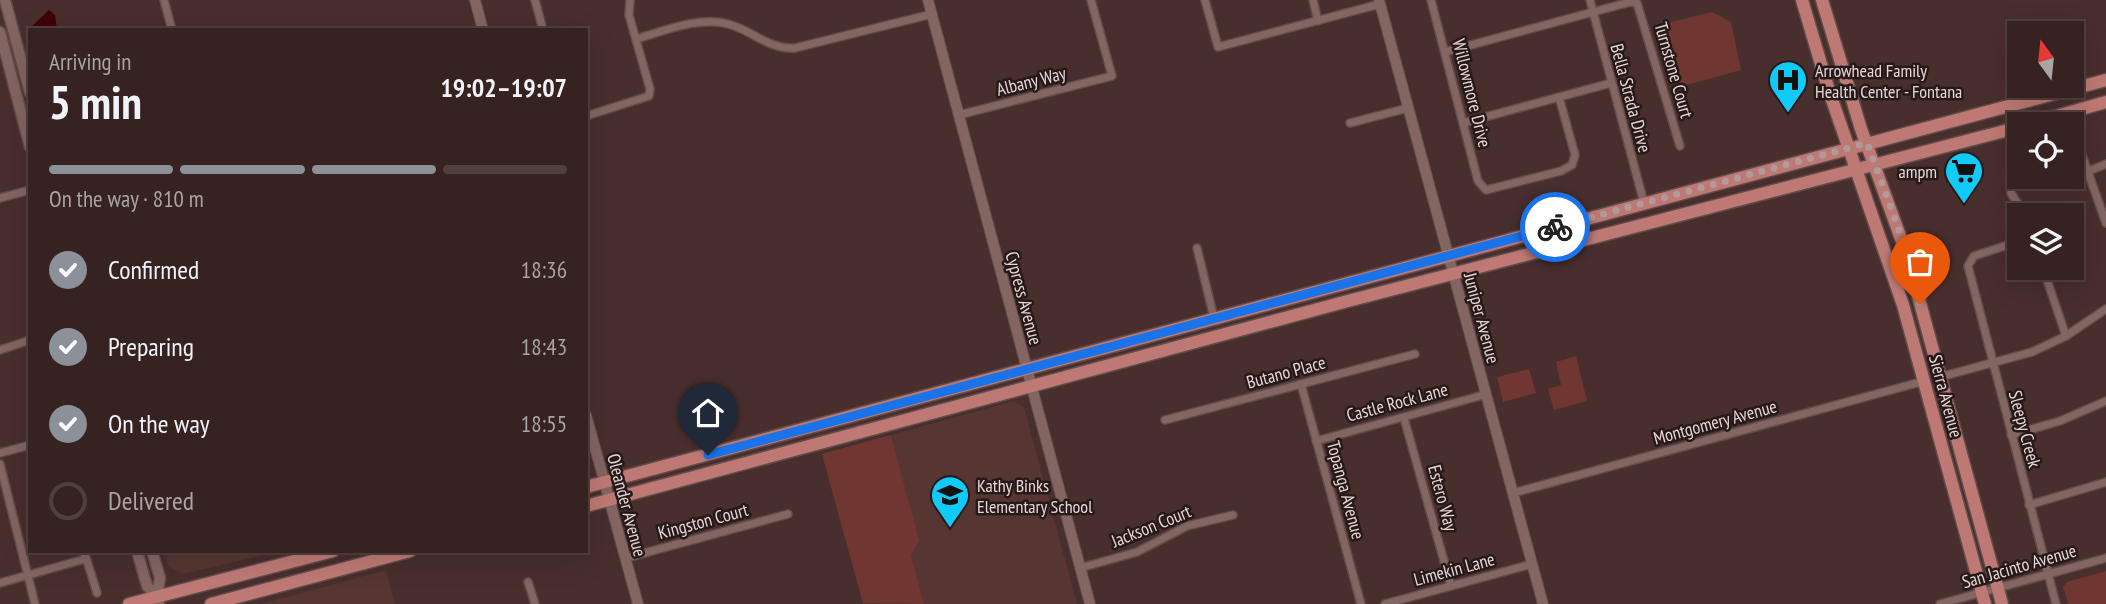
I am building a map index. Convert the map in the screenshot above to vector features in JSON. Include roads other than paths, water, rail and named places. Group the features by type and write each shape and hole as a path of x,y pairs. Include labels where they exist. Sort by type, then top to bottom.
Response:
{"main road":[{"path":"5,0 28,86"},
{"name":"Sierra Avenue","path":"1802,0 1848,148 1903,305 1983,598"},
{"name":"Sierra Avenue","path":"1822,0 1867,143 1907,255 2002,604"},
{"path":"0,32 28,139"},
{"path":"588,486 2106,80"},
{"path":"2084,114 2106,102"},
{"path":"588,506 1454,274 2007,130"},
{"path":"138,553 148,586 158,600"},
{"path":"153,553 160,578 158,600"},
{"path":"129,604 158,600 326,553"},
{"path":"211,604 402,553"}],"street":[{"path":"164,0 171,28"},
{"path":"475,0 482,28"},
{"path":"535,0 542,28"},
{"path":"588,115 649,96 650,89 629,15 630,0"},
{"name":"Cypress Avenue","path":"928,0 1090,604"},
{"name":"Albany Way","path":"959,116 1112,76 1091,0"},
{"path":"1205,0 1218,47 1380,2"},
{"path":"1312,0 1318,21"},
{"name":"Willowmore Drive","path":"1432,0 1478,181 1486,190 1561,172 1572,165 1575,155 1559,97"},
{"name":"Bella Strada Drive","path":"1590,0 1643,203"},
{"name":"Juniper Avenue","path":"1380,2 1543,604"},
{"name":"Turnstone Court","path":"1592,13 1637,3 1680,146"},
{"path":"1445,52 1592,13"},
{"path":"636,39 710,21 729,24 787,48 932,14"},
{"path":"1463,123 1611,83"},
{"path":"1350,123 1408,108"},
{"path":"2084,158 2106,223"},
{"path":"2089,171 2106,164"},
{"path":"0,198 28,191"},
{"path":"2011,193 2017,203"},
{"name":"Sleepy Creek","path":"2007,245 1969,260 1969,276 2056,604"},
{"path":"1197,248 1214,318"},
{"path":"2047,280 2066,336"},
{"path":"1940,377 2032,352 2066,336 2106,309"},
{"path":"0,350 28,341"},
{"name":"Butano Place","path":"1165,420 1415,354"},
{"name":"Montgomery Avenue","path":"1513,493 1924,381"},
{"name":"Topanga Avenue","path":"1301,384 1361,604"},
{"name":"Castle Rock Lane","path":"1316,441 1486,394"},
{"path":"2011,435 2060,421 2106,401"},
{"name":"Estero Way","path":"1404,418 1451,586"},
{"name":"Oleander Avenue","path":"588,422 638,604"},
{"path":"0,453 28,446"},
{"path":"0,464 35,604"},
{"path":"2029,505 2106,482"},
{"name":"Kingston Court","path":"625,558 788,514"},
{"name":"Jackson Court","path":"1080,568 1137,552 1187,526 1233,514"},
{"path":"0,583 84,555 97,593"},
{"name":"San Jacinto Avenue","path":"1940,604 1983,598 1997,589 2106,558"},
{"name":"Limekin Lane","path":"1384,604 1532,564"},
{"path":"528,582 534,604"}],"place":[{"name":"Arrowhead Family Health Center - Fontana","path":"1788,114"},
{"name":"ampm","path":"1964,205"},
{"name":"Kathy Binks Elementary School","path":"950,529"}]}
